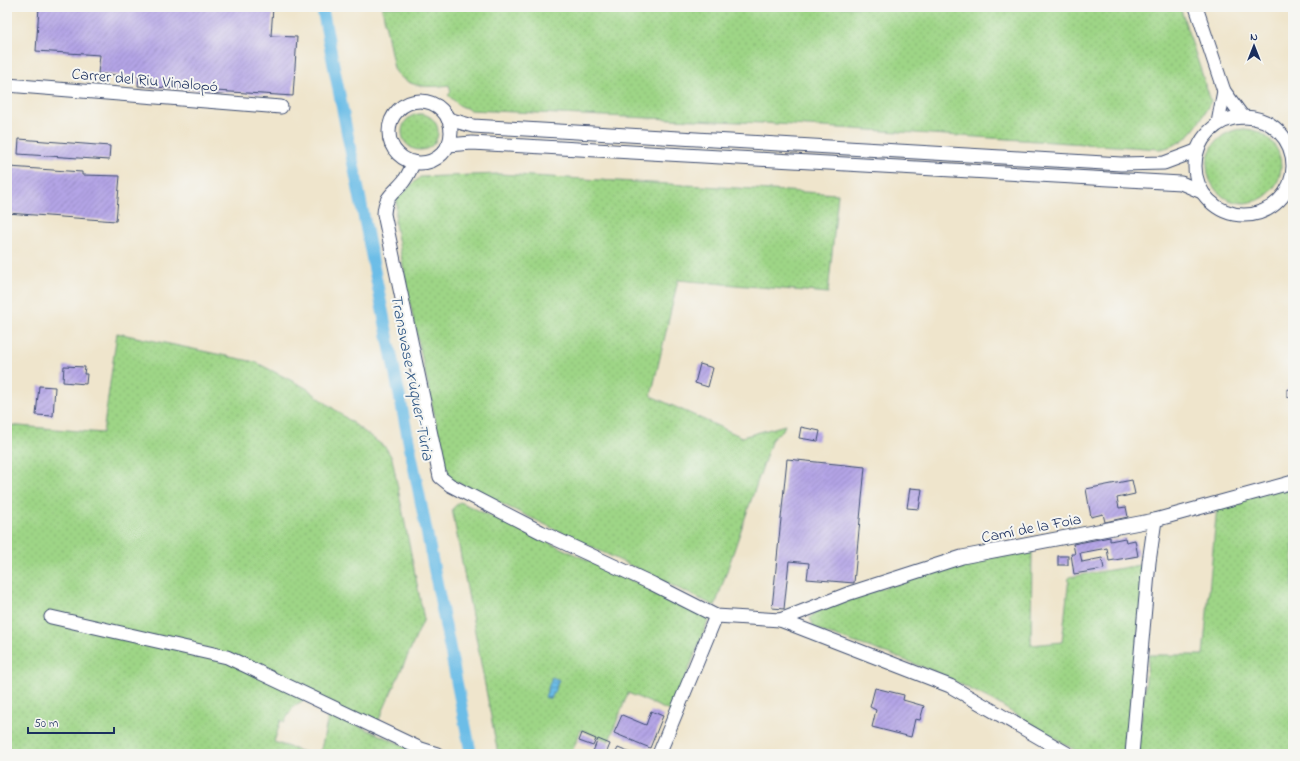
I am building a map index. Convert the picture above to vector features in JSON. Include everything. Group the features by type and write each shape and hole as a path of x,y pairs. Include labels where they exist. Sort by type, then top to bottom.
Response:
{"street":[{"path":"1196,7 1224,91 1243,117"},
{"name":"Carrer del Riu Vinalopó","path":"7,85 281,107"},
{"path":"1218,123 1224,91"},
{"path":"412,102 429,102 444,112 448,119 450,136 448,145 442,153 434,159 425,162 414,162 399,154 390,139 390,126 398,111 412,102"},
{"path":"1243,117 1258,119 1272,125 1281,134 1293,157 1292,173 1287,189 1277,202 1265,210 1252,214 1237,214 1223,210 1211,203 1202,192 1195,172 1196,151 1205,135 1218,123 1230,118 1243,117"},
{"path":"448,119 473,126 1121,164 1164,164 1196,151"},
{"path":"448,145 488,144 1180,183 1202,192"},
{"path":"414,162 403,181 384,204 384,214 440,477 450,485 541,532 653,584 716,616 780,620 950,686 1068,754"},
{"path":"1277,202 1293,198"},
{"name":"Camí de la Foia","path":"780,620 850,592 962,557 1155,520 1293,482"},
{"path":"1132,754 1155,520"},
{"path":"660,754 716,616"},
{"path":"51,617 227,657 421,749 437,754"}],"green space":[{"path":"382,7 1180,7 1211,101 1202,118 1192,132 1178,143 1160,149 762,123 470,110 459,105 448,95 451,92 449,85 418,85 405,80 399,75 394,69"},
{"path":"420,114 430,117 435,122 438,132 435,142 430,147 420,150 410,147 405,142 402,132 405,122 410,117"},
{"path":"1244,129 1258,132 1270,140 1278,152 1281,166 1278,180 1270,192 1258,200 1244,203 1230,200 1218,192 1210,180 1207,166 1210,152 1218,140 1230,132"},
{"path":"499,174 838,194 828,293 678,280 651,396 742,437 785,425 783,430 772,439 715,606 448,478 410,303 395,223 397,199 420,177"},
{"path":"117,333 255,362 306,388 386,448 392,458 424,619 377,724 304,700 294,706 284,722 281,720 274,742 309,754 7,754 7,425 103,433"},
{"path":"1293,485 1293,754 1137,754 1149,655 1203,655 1217,506"},
{"path":"460,502 710,616 672,712 628,693 609,741 581,730 571,754 498,754 452,509"},
{"path":"1032,550 1031,645 1062,642 1069,577 1146,564 1126,754 1081,754 992,700 940,674 889,654 823,632 814,627 810,618 816,612 851,598 969,561"},
{"path":"329,713 414,750 426,754 320,754"}],"water":[{"path":"552,677 559,680 551,699 545,697"}],"building":[{"path":"39,7 273,7 271,36 297,37 293,96 138,86 139,76 98,74 100,55 36,51"},
{"path":"19,139 110,146 109,160 18,154"},
{"path":"9,167 82,172 82,175 120,176 116,221 7,213"},
{"path":"700,364 713,368 708,387 695,383"},
{"path":"64,366 85,367 84,374 87,374 86,384 63,382"},
{"path":"39,386 55,387 53,416 36,415"},
{"path":"1287,389 1293,390 1293,398 1287,397"},
{"path":"801,427 820,431 818,441 799,438"},
{"path":"787,459 865,467 854,583 807,579 809,563 789,561 784,609 772,608"},
{"path":"1132,480 1135,494 1117,498 1119,508 1126,507 1128,517 1105,522 1103,514 1091,517 1086,489"},
{"path":"910,488 922,489 919,509 907,508"},
{"path":"1110,537 1110,541 1125,538 1126,542 1135,540 1138,556 1109,561 1107,548 1080,553 1082,562 1102,558 1104,569 1074,574 1071,554 1075,554 1073,544"},
{"path":"1058,556 1068,556 1068,565 1058,565"},
{"path":"875,688 904,695 903,700 924,706 920,720 915,719 911,737 872,727 876,710 870,707"},
{"path":"651,711 663,716 650,748 614,733 622,715 646,725"},
{"path":"582,733 596,739 593,746 579,741"},
{"path":"598,739 610,744 606,754 592,754"},
{"path":"618,748 633,754 615,754"}],"waterway":[{"name":"Transvase Xùquer-Tùria","path":"322,7 471,754"}]}
